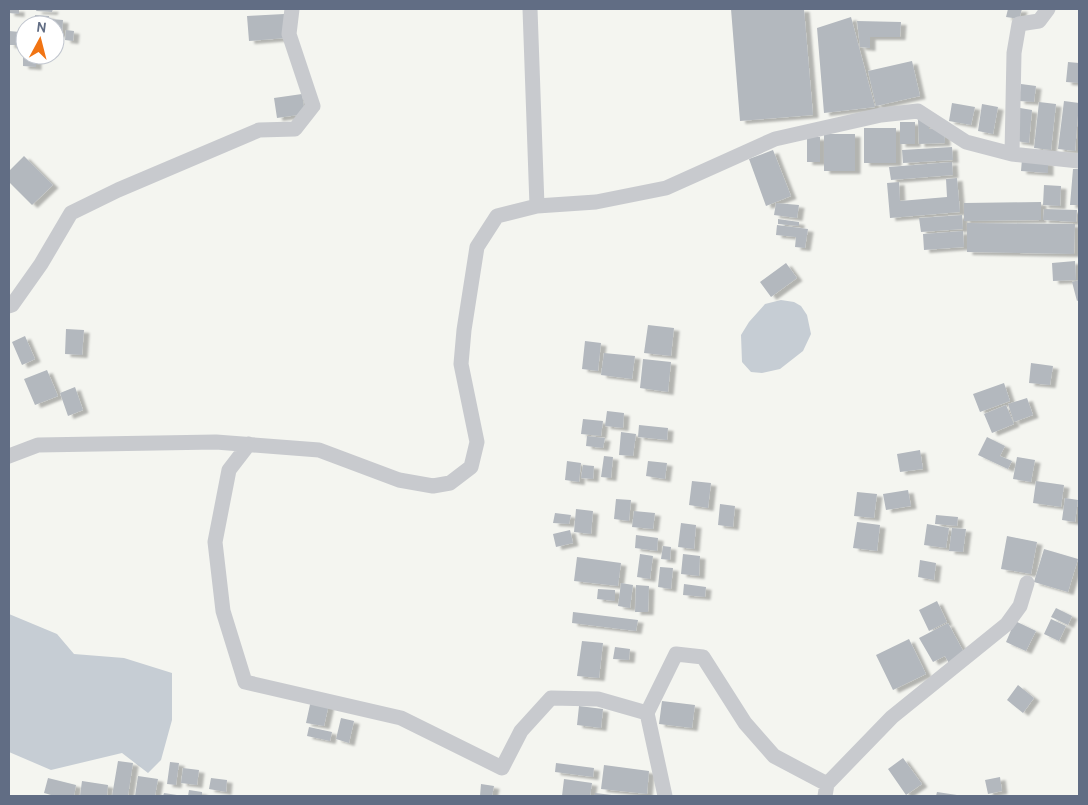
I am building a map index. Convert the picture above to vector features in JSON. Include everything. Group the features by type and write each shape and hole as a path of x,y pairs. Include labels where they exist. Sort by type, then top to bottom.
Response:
{"street":[{"path":"9,306 12,305 41,264 70,213 118,190 259,130 295,129 312,106 289,34 292,9"},
{"path":"530,9 537,206"},
{"path":"1012,154 1014,53 1019,24 1039,21 1048,9"},
{"path":"9,456 38,445 216,442 249,444 319,450 399,480 433,486 450,483 472,467 477,442 461,364 464,330 477,248 497,216 537,206 596,202 666,188 775,139 881,115 918,111 966,142 1012,154 1079,161"},
{"path":"249,444 229,470 215,542 223,611 245,682 401,718 502,768 521,731 551,698 598,699 647,712"},
{"path":"665,796 647,712 676,654 703,657 745,723 774,756 826,790 892,717 1007,624 1020,606 1027,583"}],"shaded area":[{"path":"781,300 794,302 801,306 807,315 811,334 803,351 780,369 762,373 751,372 742,362 741,335 749,322 765,304"},
{"path":"9,614 57,634 74,654 124,658 172,673 172,720 161,760 148,773 122,753 51,770 9,752"}],"building":[{"path":"9,9 19,9 19,14 9,13"},
{"path":"37,9 53,9 52,12 36,11"},
{"path":"731,9 804,9 813,115 740,121"},
{"path":"1008,9 1022,9 1019,19 1006,17"},
{"path":"284,14 286,38 249,41 247,16"},
{"path":"851,17 875,107 824,113 817,28"},
{"path":"857,21 901,22 900,37 870,37 870,48 860,47"},
{"path":"66,30 74,31 73,41 65,40"},
{"path":"9,31 15,32 15,45 9,45"},
{"path":"912,61 920,96 876,106 868,71"},
{"path":"1068,62 1079,63 1079,83 1066,82"},
{"path":"36,65 36,67 23,66"},
{"path":"1021,84 1036,86 1034,102 1019,101"},
{"path":"302,94 305,114 277,118 274,98"},
{"path":"1064,101 1079,103 1075,151 1058,149"},
{"path":"1039,102 1056,104 1051,150 1034,148"},
{"path":"952,103 975,107 971,125 949,121"},
{"path":"982,104 998,107 993,134 978,131"},
{"path":"1020,108 1032,110 1029,143 1016,141"},
{"path":"918,120 929,120 929,129 944,128 945,143 919,144"},
{"path":"900,122 915,122 915,144 900,144"},
{"path":"864,128 896,128 896,163 864,163"},
{"path":"824,134 855,134 855,171 824,171"},
{"path":"807,137 820,137 820,162 807,162"},
{"path":"952,147 953,160 903,163 902,150"},
{"path":"773,150 791,196 766,206 749,159"},
{"path":"24,156 53,185 32,205 9,182 9,171"},
{"path":"1022,159 1048,162 1048,173 1021,171"},
{"path":"952,162 953,175 891,180 889,167"},
{"path":"1073,169 1079,169 1078,205 1070,205"},
{"path":"957,178 960,212 890,218 887,183 899,182 900,201 947,197 946,179"},
{"path":"1044,185 1061,186 1060,206 1043,205"},
{"path":"1041,202 1041,220 964,221 964,203"},
{"path":"776,203 799,205 797,218 774,215"},
{"path":"1044,209 1077,210 1076,222 1043,220"},
{"path":"962,215 963,229 921,232 919,218"},
{"path":"778,219 799,222 799,226 778,224"},
{"path":"967,223 1075,224 1074,254 967,252"},
{"path":"777,225 808,229 805,248 795,247 796,237 776,235"},
{"path":"963,231 964,247 924,250 923,234"},
{"path":"1075,261 1076,280 1053,281 1052,263"},
{"path":"786,263 797,278 771,297 760,282"},
{"path":"1079,280 1079,300 1077,301 1072,282"},
{"path":"648,325 674,328 671,356 644,353"},
{"path":"66,329 84,330 82,355 65,354"},
{"path":"25,336 35,359 22,365 12,342"},
{"path":"585,341 601,343 598,371 582,369"},
{"path":"604,353 635,356 632,379 601,375"},
{"path":"643,359 671,362 668,392 640,388"},
{"path":"1031,363 1053,366 1050,385 1029,383"},
{"path":"47,370 58,396 35,405 24,379"},
{"path":"1004,383 1010,401 980,412 973,394"},
{"path":"75,387 83,410 68,416 60,393"},
{"path":"1027,398 1033,415 1014,422 1008,404"},
{"path":"1006,405 1014,424 992,433 984,414"},
{"path":"607,411 624,413 623,428 605,426"},
{"path":"583,419 603,421 601,436 581,434"},
{"path":"639,425 668,428 667,440 638,437"},
{"path":"621,432 636,434 633,456 619,455"},
{"path":"587,436 605,438 603,448 586,446"},
{"path":"987,437 1005,446 1000,456 1012,461 1008,469 978,455"},
{"path":"920,450 923,469 900,472 897,454"},
{"path":"604,456 613,457 611,478 601,477"},
{"path":"1017,457 1035,460 1031,482 1013,479"},
{"path":"567,461 581,463 579,482 565,480"},
{"path":"648,461 667,463 665,479 646,476"},
{"path":"583,465 594,466 593,479 581,478"},
{"path":"692,481 711,483 708,508 689,505"},
{"path":"1036,481 1064,485 1061,507 1033,503"},
{"path":"908,490 911,506 886,510 883,494"},
{"path":"857,492 877,494 874,518 854,516"},
{"path":"1065,498 1078,500 1075,522 1062,520"},
{"path":"616,499 631,500 629,521 614,519"},
{"path":"720,504 735,506 733,527 718,525"},
{"path":"576,509 593,511 591,534 574,532"},
{"path":"634,511 655,513 653,529 632,527"},
{"path":"555,513 571,515 569,524 553,523"},
{"path":"936,515 958,517 957,526 935,524"},
{"path":"857,522 880,525 877,551 853,548"},
{"path":"681,523 696,525 694,549 678,547"},
{"path":"927,524 949,528 946,548 924,545"},
{"path":"952,528 966,529 963,552 949,551"},
{"path":"570,530 573,543 556,547 553,534"},
{"path":"636,535 658,538 657,551 635,548"},
{"path":"1007,536 1037,542 1031,574 1001,569"},
{"path":"663,546 671,547 670,560 661,559"},
{"path":"1044,549 1078,559 1068,592 1034,582"},
{"path":"640,554 653,556 650,579 637,577"},
{"path":"683,554 700,556 699,576 681,574"},
{"path":"577,557 621,563 618,586 574,581"},
{"path":"920,560 936,563 934,580 918,577"},
{"path":"660,567 673,568 671,589 658,587"},
{"path":"621,583 633,585 630,608 618,606"},
{"path":"684,584 706,587 705,597 683,595"},
{"path":"636,585 649,586 648,612 635,612"},
{"path":"598,589 615,590 615,601 597,599"},
{"path":"937,601 947,622 929,631 919,610"},
{"path":"1056,608 1072,616 1068,625 1051,617"},
{"path":"573,612 638,620 636,631 572,623"},
{"path":"1051,619 1066,626 1059,641 1044,634"},
{"path":"1015,621 1036,631 1026,651 1006,642"},
{"path":"948,623 966,656 950,665 945,656 933,662 919,638"},
{"path":"909,639 926,674 893,690 876,655"},
{"path":"582,641 603,643 599,678 577,676"},
{"path":"615,647 630,649 629,660 613,659"},
{"path":"1018,685 1034,698 1023,713 1007,700"},
{"path":"311,700 329,704 324,726 306,723"},
{"path":"662,701 695,705 692,728 659,724"},
{"path":"579,706 603,709 601,728 577,725"},
{"path":"341,718 354,721 349,743 336,739"},
{"path":"309,727 332,732 330,741 307,736"},
{"path":"903,758 922,784 906,795 888,769"},
{"path":"118,761 133,763 128,796 112,796"},
{"path":"170,762 179,763 176,785 167,784"},
{"path":"556,763 594,768 593,777 555,772"},
{"path":"604,765 649,771 647,794 601,789"},
{"path":"183,768 199,770 197,785 181,783"},
{"path":"138,776 158,779 155,796 135,796"},
{"path":"1000,777 1002,791 988,794 985,780"},
{"path":"48,778 76,785 74,796 55,796 44,793"},
{"path":"211,778 227,780 226,792 209,789"},
{"path":"564,779 592,783 590,796 562,796"},
{"path":"82,781 108,785 107,796 80,796"},
{"path":"481,784 494,786 492,796 480,796"},
{"path":"189,790 202,792 202,796 188,796"},
{"path":"937,792 957,795 957,796 936,796"},
{"path":"164,793 177,795 177,796 163,796"},
{"path":"595,793 612,795 612,796 595,796"}]}
